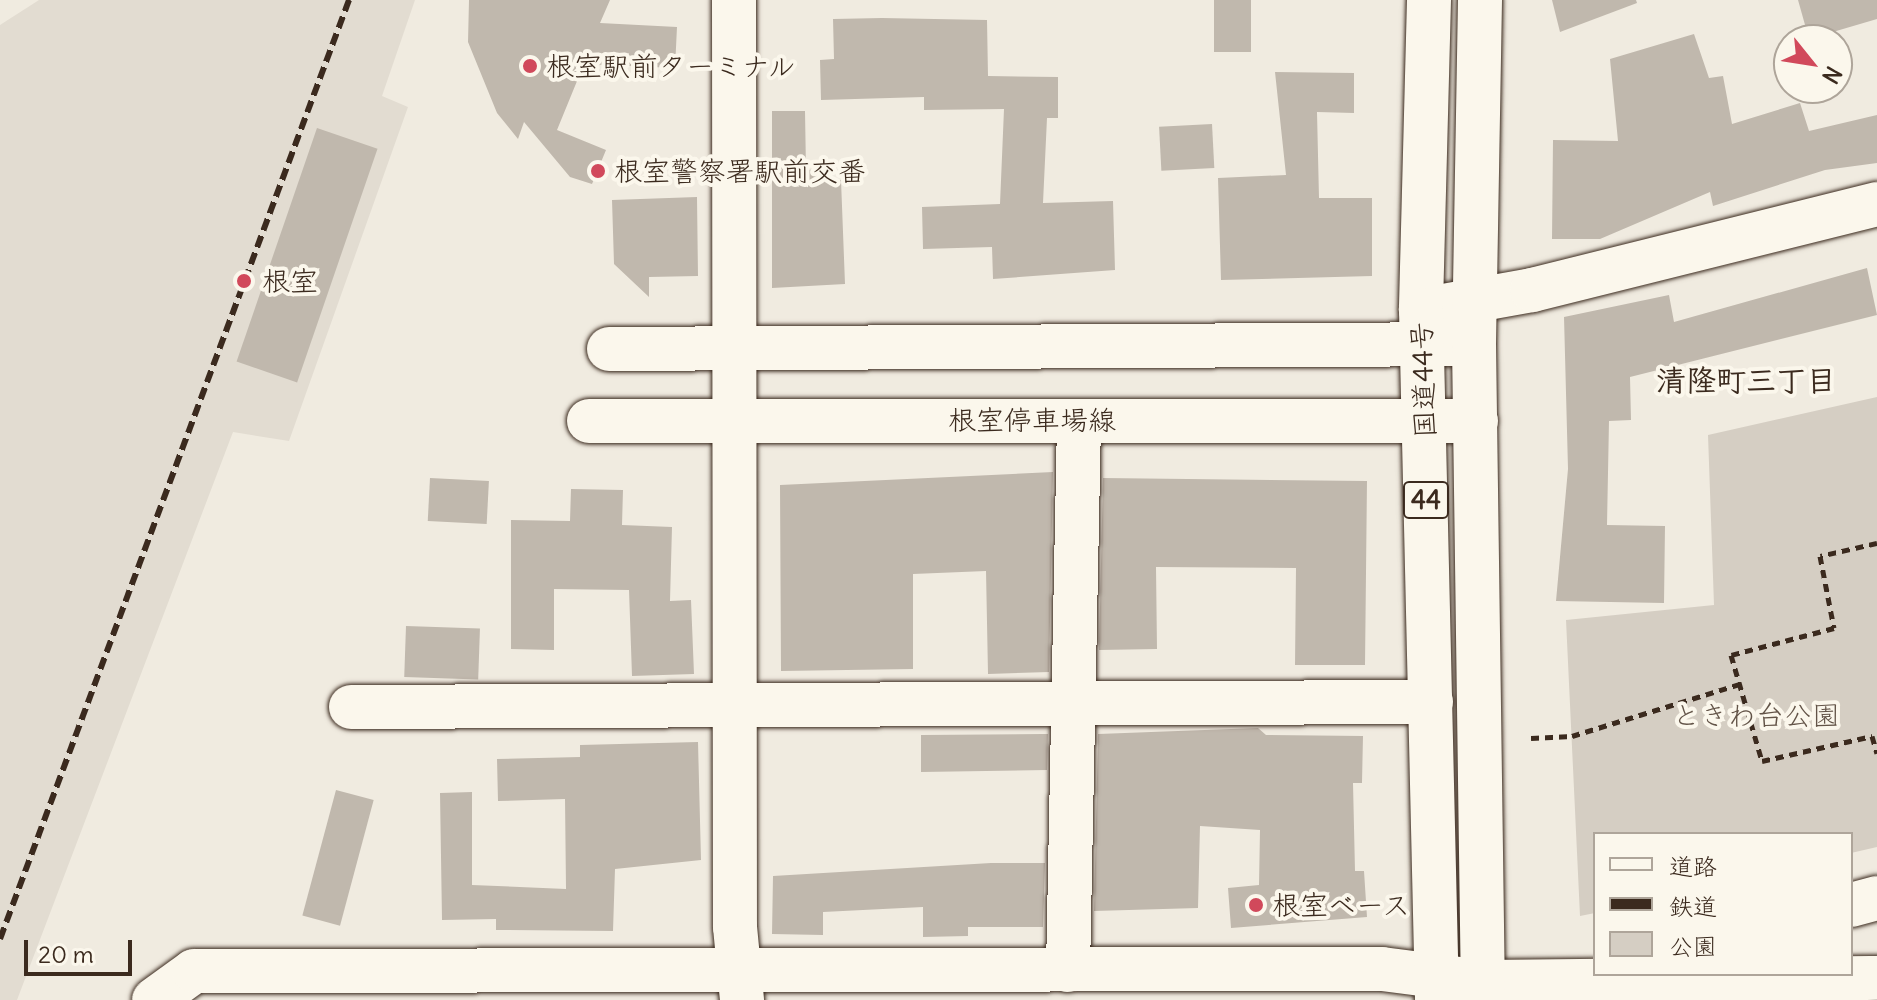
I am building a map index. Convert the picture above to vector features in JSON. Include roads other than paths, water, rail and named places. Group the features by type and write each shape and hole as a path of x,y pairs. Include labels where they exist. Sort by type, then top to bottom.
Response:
{"main road":[{"path":"734,0 733,349 741,986"},
{"name":"国道44号","path":"1429,0 1422,328 1437,989"},
{"name":"国道44号","path":"1480,0 1474,344 1483,991"},
{"path":"1422,328 1476,301 1877,204"},
{"path":"609,349 733,349 1422,328 1474,344"},
{"name":"根室停車場線","path":"589,421 734,417 1476,421"},
{"path":"1068,970 1070,707 1079,421"},
{"path":"351,707 1070,707 1431,702"},
{"path":"1853,904 1877,898"},
{"path":"154,1000 194,971 408,986 741,986 1068,970 1382,969 1437,989 1483,991 1580,977 1877,978"}],"railway":[{"path":"0,939 349,0"}],"place":[{"name":"根室駅前ターミナル","path":"530,66"},
{"name":"根室警察署駅前交番","path":"598,171"},
{"name":"根室","path":"244,281"},
{"name":"根室ベース","path":"1256,905"}],"district":[{"name":"清隆町三丁目","path":"1746,380"}],"park label":[{"name":"ときわ台公園","path":"1756,715"}]}
